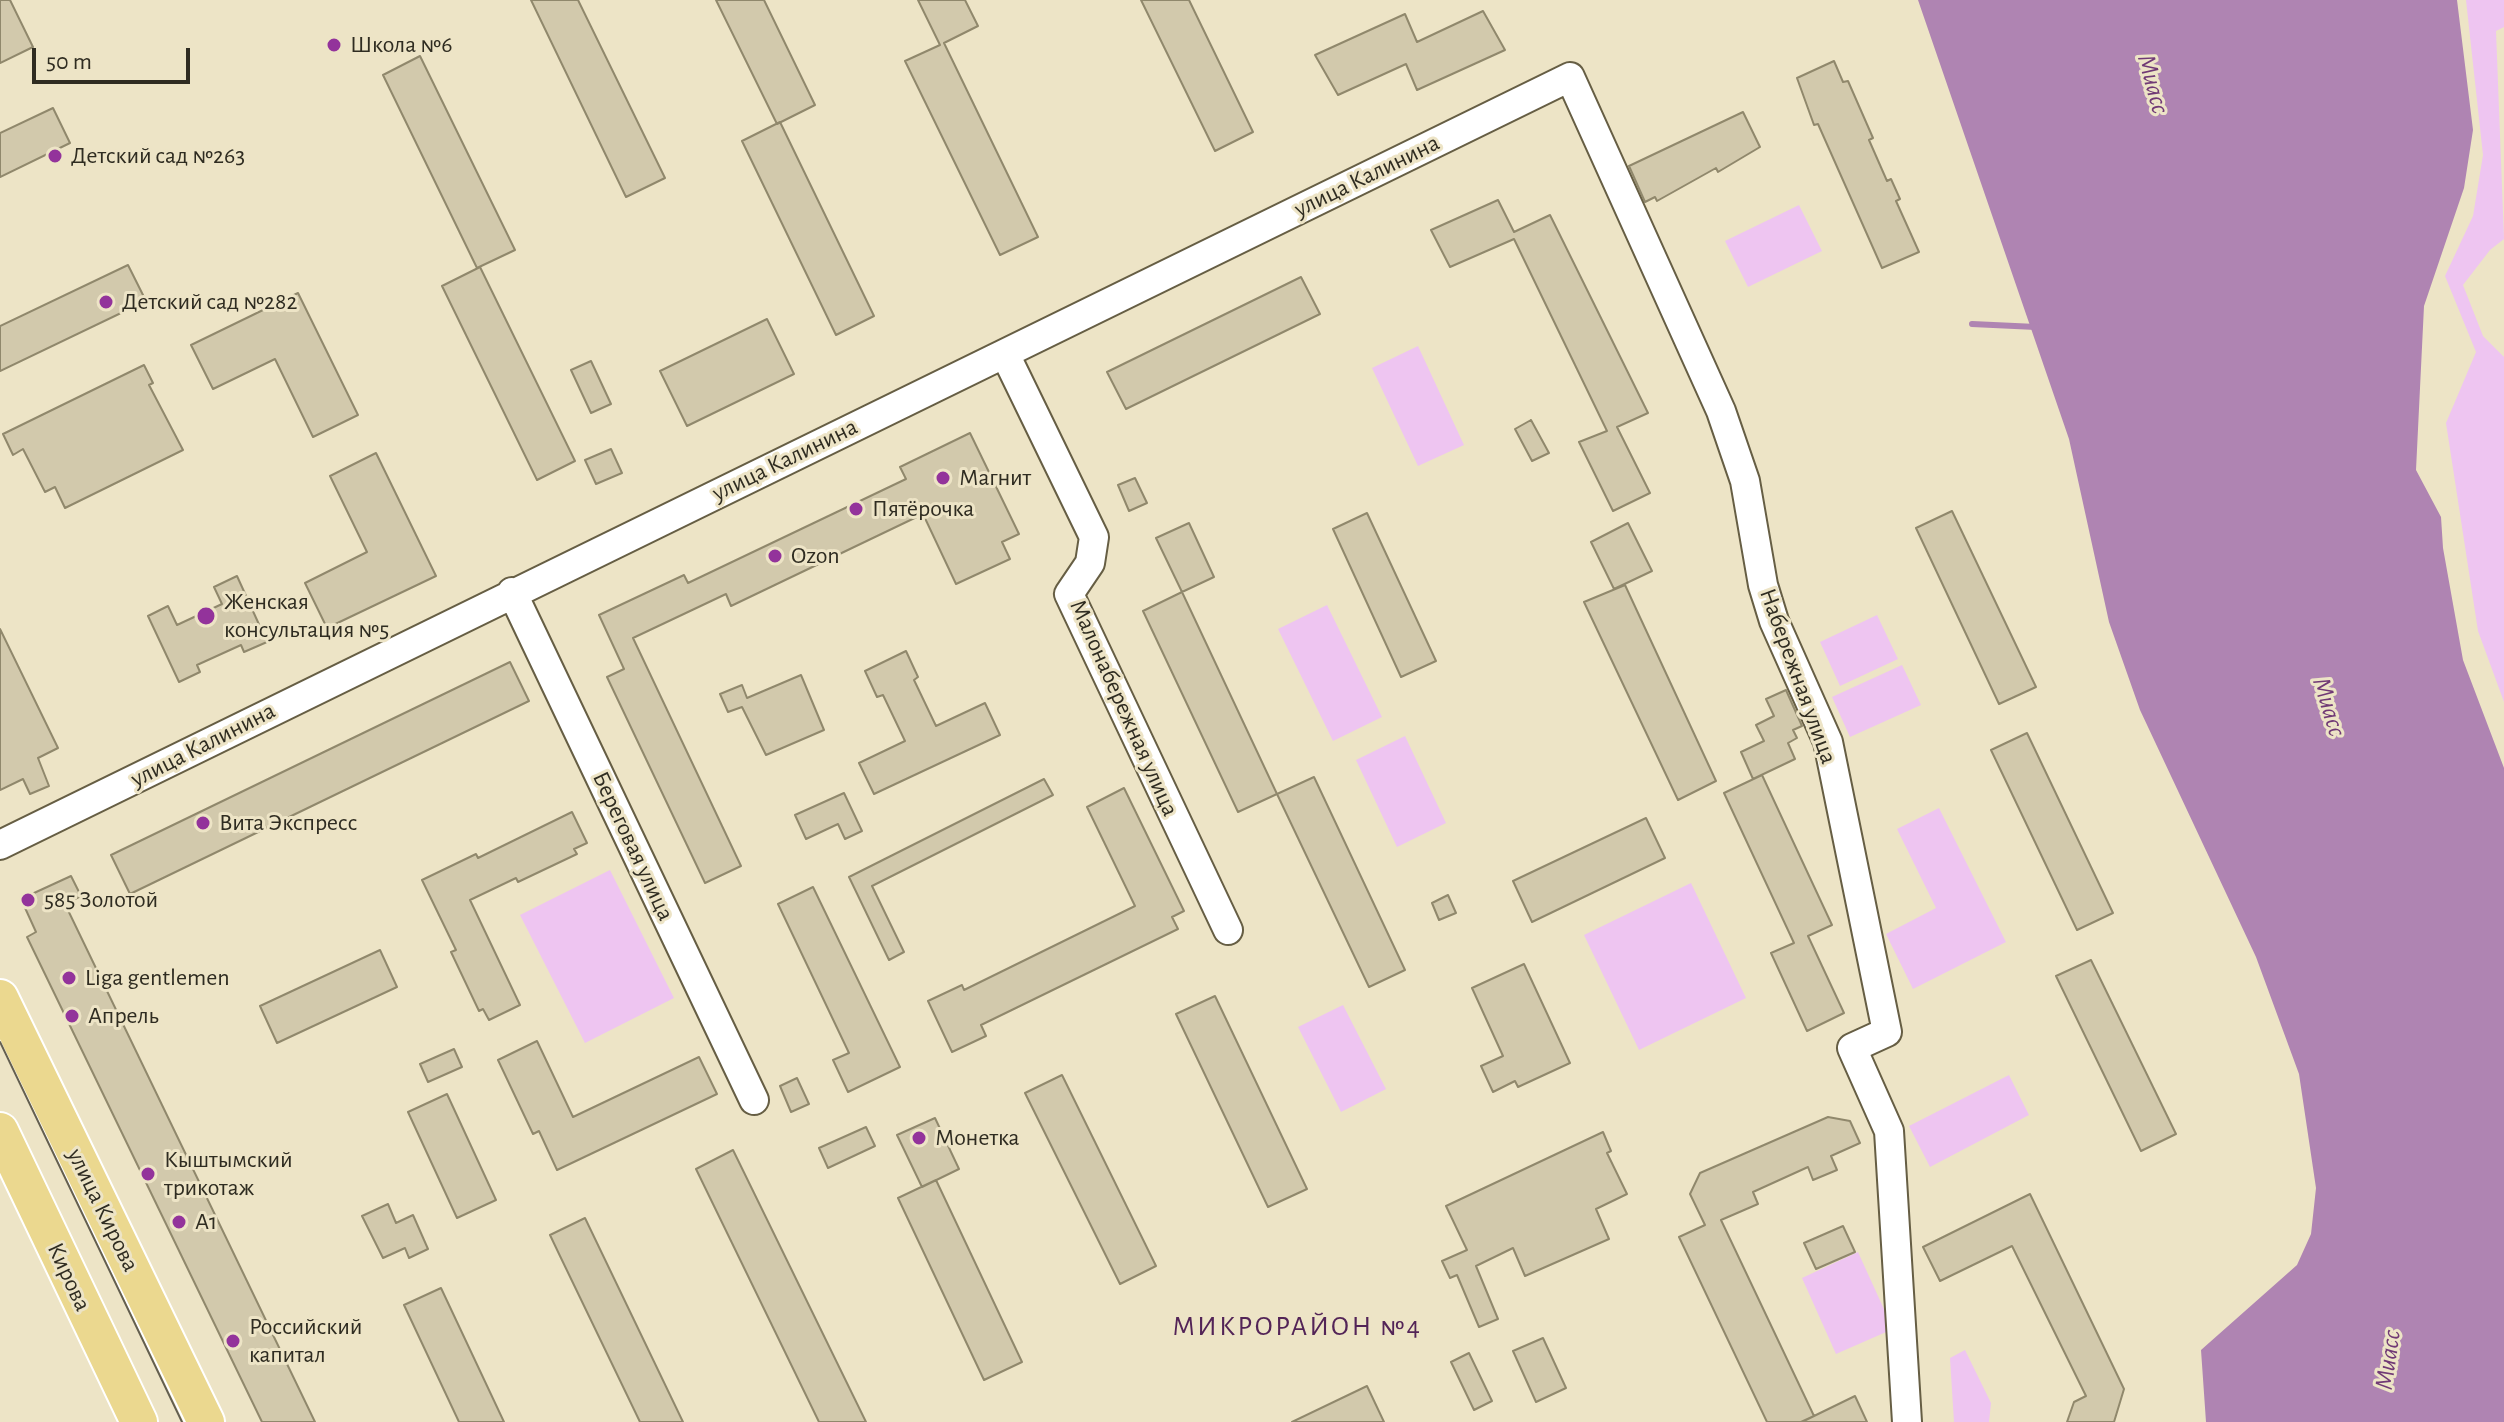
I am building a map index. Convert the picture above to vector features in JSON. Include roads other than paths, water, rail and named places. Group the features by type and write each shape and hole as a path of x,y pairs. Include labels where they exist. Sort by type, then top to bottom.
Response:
{"main road":[{"name":"улица Кирова","path":"0,998 206,1422"},
{"name":"Кирова","path":"0,1131 139,1422"}],"street":[{"name":"улица Калинина","path":"0,845 512,592 1006,356 1570,77"},
{"name":"Набережная улица","path":"1570,77 1721,411 1745,481 1763,585 1774,621 1828,742 1887,1032 1852,1048 1889,1131 1907,1422"},
{"name":"Малонабережная улица","path":"1006,356 1094,537 1090,563 1069,594 1228,930"},
{"name":"Береговая улица","path":"512,592 754,1100"}],"water":[{"name":"Миасс","path":"1918,0 2457,0 2473,130 2464,188 2424,306 2416,470 2441,517 2443,548 2463,660 2504,768 2504,1422 2206,1422 2201,1350 2297,1265 2311,1234 2316,1188 2299,1074 2256,957 2140,710 2109,622 2069,439"}],"waterway":[{"path":"1972,324 2036,327"}],"tram line":[{"path":"0,1042 182,1422"}],"place":[{"name":"Школа №6","path":"334,45"},
{"name":"Детский сад №263","path":"55,156"},
{"name":"Детский сад №282","path":"106,302"},
{"name":"Магнит","path":"943,478"},
{"name":"Пятёрочка","path":"856,509"},
{"name":"Ozon","path":"775,556"},
{"name":"Женская консультация №5","path":"206,616"},
{"name":"Вита Экспресс","path":"203,823"},
{"name":"585 Золотой","path":"28,900"},
{"name":"Liga gentlemen","path":"69,978"},
{"name":"Апрель","path":"72,1016"},
{"name":"Монетка","path":"919,1138"},
{"name":"Кыштымский трикотаж","path":"148,1174"},
{"name":"А1","path":"179,1222"},
{"name":"Российский капитал","path":"233,1341"}],"district":[{"name":"МИКРОРАЙОН №4","path":"1297,1327"}]}
